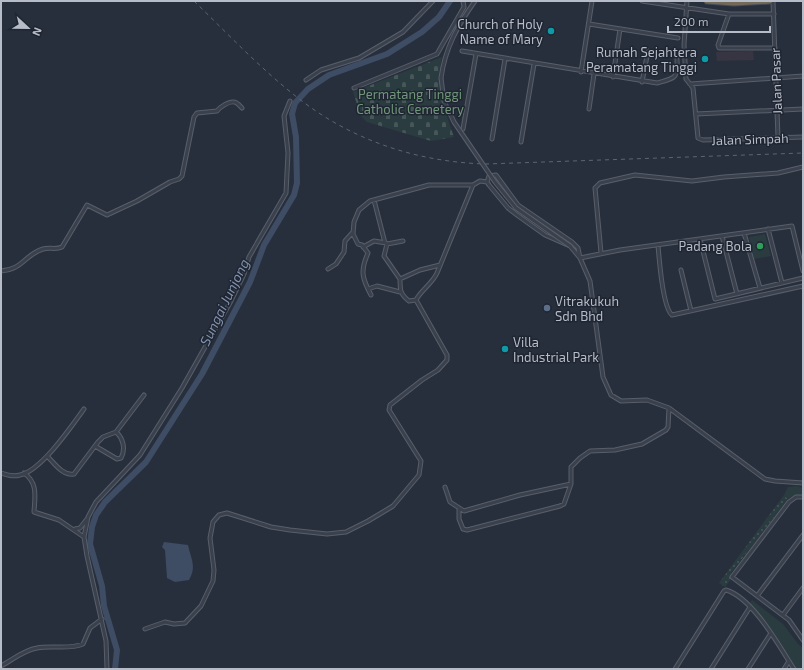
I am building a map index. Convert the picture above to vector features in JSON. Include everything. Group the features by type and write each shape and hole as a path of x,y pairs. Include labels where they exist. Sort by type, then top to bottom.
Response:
{"highway":[{"path":"708,1 770,1"}],"street":[{"path":"306,80 321,70 359,58 403,32 433,1"},
{"path":"354,88 437,54 464,7 463,1"},
{"path":"474,1 454,33 447,49 441,78 444,101 454,122 495,182 516,208 570,246 580,258"},
{"path":"581,72 592,1"},
{"path":"642,1 729,14 774,14"},
{"path":"687,1 684,44 686,79 693,88 696,114 803,109"},
{"path":"708,1 708,11"},
{"name":"Jalan Pasar","path":"773,1 778,138"},
{"path":"729,14 718,45 719,48 775,48"},
{"path":"589,24 678,38"},
{"path":"613,77 620,29"},
{"path":"462,51 657,84 674,78 678,73 677,59"},
{"path":"642,82 648,51"},
{"path":"463,129 476,54"},
{"path":"492,139 505,59"},
{"path":"521,142 534,64"},
{"path":"589,109 594,74"},
{"path":"690,84 803,76"},
{"path":"75,529 80,528 96,502 140,455 182,388 231,301 244,274 249,257 286,193 288,154 284,116 290,101"},
{"path":"1,271 17,267 32,254 44,248 58,249 62,247 87,205 107,215 137,201 170,182 179,179 182,176 194,117 197,113 217,111 220,106 232,102 236,102 242,108"},
{"name":"Jalan Simpah","path":"696,114 698,138 703,140 803,137"},
{"path":"601,253 595,188 600,183 636,175 692,181 778,173 803,167"},
{"path":"487,182 489,176 496,175 518,205 572,242 578,248 580,258 590,281 603,377 611,395 621,401 647,400 669,408 766,479 803,483"},
{"path":"371,295 362,276 363,263 368,253 364,247 358,244 355,240 353,232 354,222 359,210 374,200 402,194 429,185 473,185 480,181 487,182 508,208 517,215 545,235 570,246"},
{"path":"416,300 419,294 433,281 473,185"},
{"path":"374,200 386,243 384,256 390,267 400,279 400,292"},
{"path":"580,258 601,253 792,226 803,271"},
{"path":"768,229 782,283"},
{"path":"328,269 336,264 344,252 345,242 353,232"},
{"path":"744,232 760,288"},
{"path":"722,236 737,294"},
{"path":"700,239 715,300 803,278"},
{"path":"364,247 374,241 386,243 403,241"},
{"path":"658,245 664,292 669,313 672,315 803,286"},
{"path":"400,279 420,270 440,265"},
{"path":"681,270 691,311"},
{"path":"368,289 377,286 400,292 409,301 416,300"},
{"path":"145,629 165,622 174,624 185,623 201,606 213,581 214,570 210,538 213,522 219,515 227,514 271,527 290,530 327,534 346,532 383,513 393,506 405,493 418,475 420,461 390,410 390,405 422,380 438,370 447,360 447,355 416,300"},
{"path":"48,457 62,471 73,475 103,437 116,432 144,395"},
{"path":"459,509 459,519 463,529 467,530 560,506 564,504 571,484 571,467 586,454 597,450 615,450 642,444 666,430 668,427 669,408"},
{"path":"1,473 13,476 24,473 48,457 84,409"},
{"path":"95,446 117,459 121,458 124,449 121,436 116,432"},
{"path":"24,473 31,478 35,486 34,512 59,520 75,529 84,537"},
{"path":"445,487 450,502 464,511 520,495 571,484"},
{"path":"803,497 796,497 789,502 732,577 783,614 803,640"},
{"path":"88,517 84,537 106,641 107,669"},
{"path":"757,596 803,534"},
{"path":"783,614 803,588"},
{"path":"675,669 724,591 729,591 750,607 771,633 794,669"},
{"path":"711,669 750,607"},
{"path":"1,666 37,647 66,647 83,644 90,628 102,619"},
{"path":"748,669 771,633"},
{"path":"784,669 789,661"}],"shaded area":[{"path":"753,51 754,60 717,61 716,52"}],"green space":[{"name":"Permatang Tinggi Catholic Cemetery","path":"442,57 440,67 440,87 444,107 454,137 431,141 367,122 361,116 353,92"},
{"name":"Padang Bola","path":"765,234 771,256 754,259 749,237"},
{"path":"797,486 803,488 803,495 795,495 788,499 784,495 788,487"},
{"path":"784,495 788,499 731,573 731,579 725,587 719,583"},
{"path":"752,600 783,624 798,644 803,648 803,669 796,669 770,628 749,604"}],"water":[{"path":"164,542 188,545 193,567 189,580 175,582 167,578 165,550 162,547"}],"waterway":[{"name":"Sungai Junjong","path":"115,669 117,650 104,606 102,586 90,544 92,527 96,515 105,502 146,462 202,374 250,282 264,245 294,195 297,183 296,137 292,114 295,103 308,89 329,75 387,54 422,32 439,17 450,1"}],"railway":[{"path":"194,1 267,72 314,110 336,124 360,135 408,153 434,159 486,164 803,153"}],"place":[{"name":"Church of Holy Name of Mary","path":"551,31"},
{"name":"Rumah Sejahtera Peramatang Tinggi","path":"705,59"},
{"name":"Padang Bola","path":"760,246"},
{"name":"Vitrakukuh Sdn Bhd","path":"547,308"},
{"name":"Villa Industrial Park","path":"505,349"}]}
